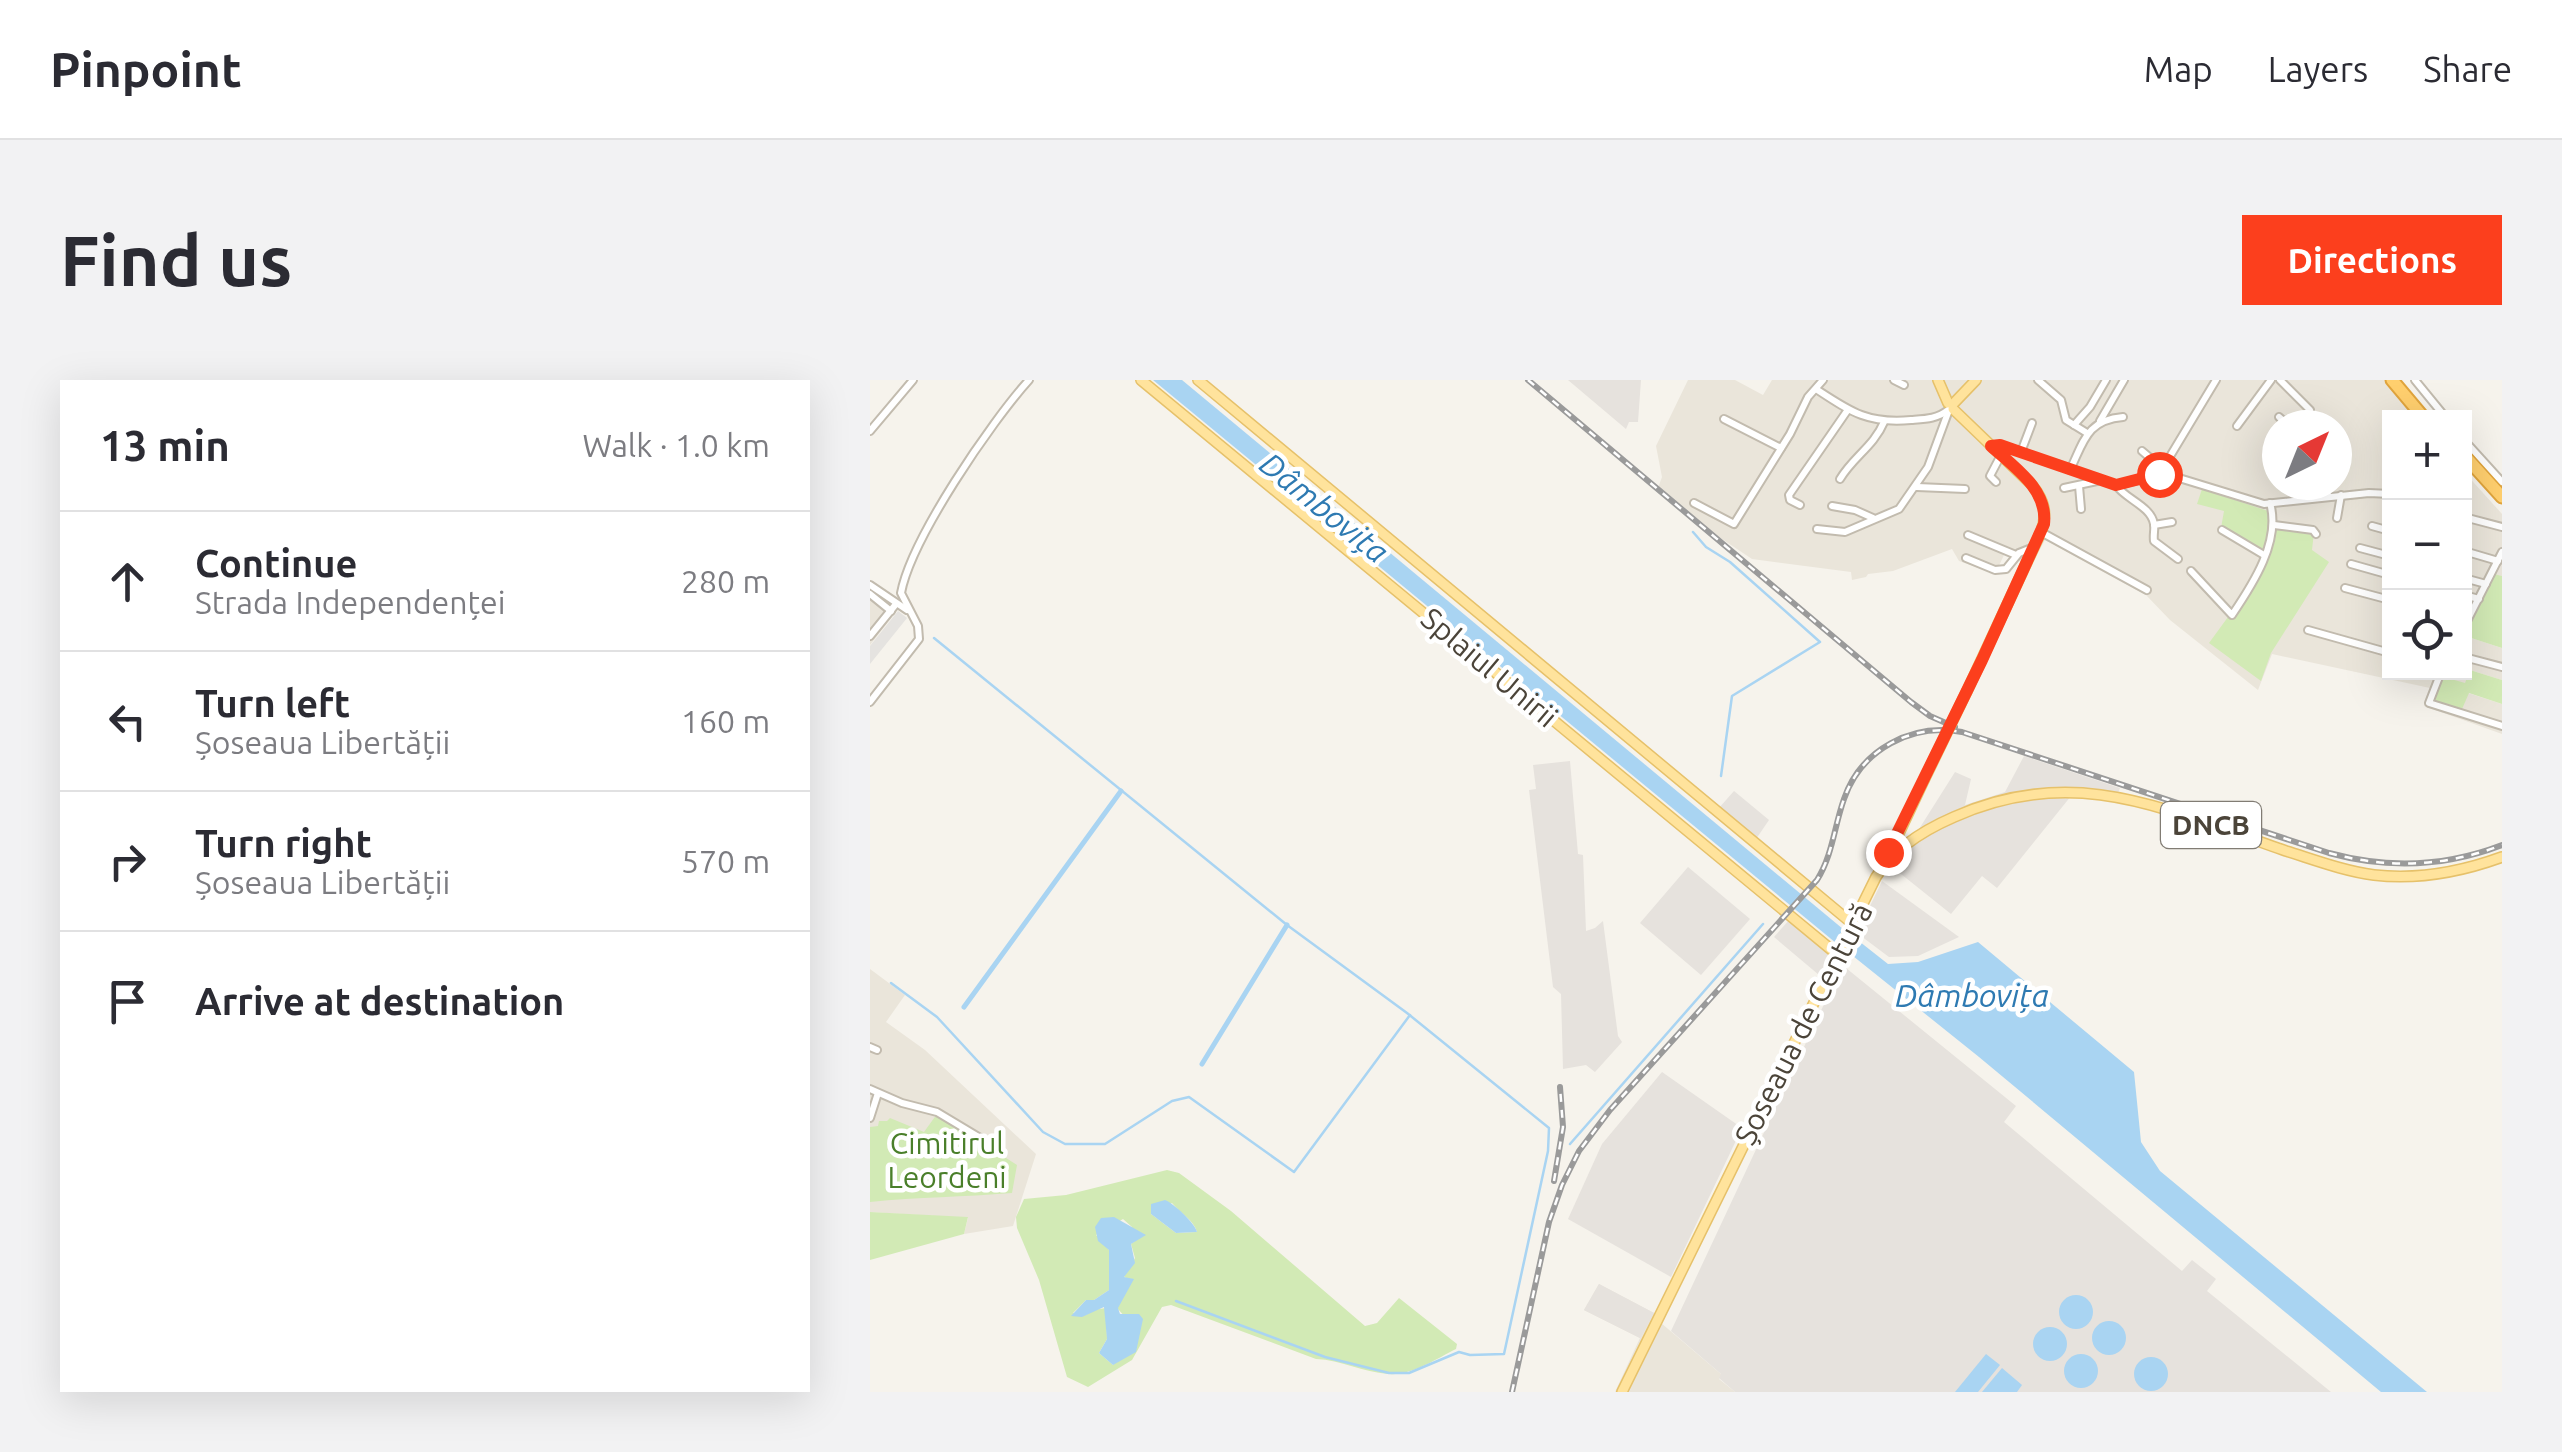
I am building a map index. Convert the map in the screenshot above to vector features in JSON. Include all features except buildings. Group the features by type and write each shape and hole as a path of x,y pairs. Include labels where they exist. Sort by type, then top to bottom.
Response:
{"highway":[{"path":"2392,380 2417,410"},
{"path":"2402,380 2427,410"},
{"path":"2472,465 2502,498"},
{"path":"2472,475 2502,508"}],"main road":[{"name":"Splaiul Unirii","path":"1141,380 1841,952"},
{"name":"Splaiul Unirii","path":"1198,380 1838,912 1852,930"},
{"path":"1884,866 2045,518 2042,499 1950,407 1938,380"},
{"path":"1950,407 1976,380"},
{"name":"Șoseaua de Centură","path":"1622,1392 1884,866 1915,838 1949,819 1999,801 2077,791 2127,798 2326,864 2373,874 2433,875 2502,857"},
{"path":"1903,826 1907,838 1915,838"},
{"path":"1896,853 1903,826"},
{"path":"1838,912 1852,916 1862,909"}],"street":[{"path":"870,431 914,380"},
{"path":"870,636 903,585 922,542 959,478 1029,380"},
{"path":"1694,503 1734,524 1808,398 1823,380"},
{"path":"1894,380 1904,385"},
{"path":"2038,380 2060,400 2065,417 2087,433"},
{"path":"2074,426 2106,380"},
{"path":"2070,470 2087,433 2099,422 2124,380"},
{"path":"1991,446 1998,444 2116,485 2161,471 2215,380"},
{"path":"2237,426 2271,380"},
{"path":"2280,380 2310,410"},
{"path":"2415,380 2439,410"},
{"path":"1816,389 1848,410 1884,422 1931,418 1950,407"},
{"path":"1817,529 1845,532 1899,509 1937,448 1950,407"},
{"path":"1800,505 1790,500 1789,495 1848,410"},
{"path":"2099,422 2123,417"},
{"path":"1724,419 1781,448"},
{"path":"1840,479 1854,458 1872,444 1884,422"},
{"path":"2021,452 2032,423"},
{"path":"2472,449 2502,482"},
{"path":"2142,451 2161,471 2260,503 2295,500"},
{"path":"1996,482 1990,476 2001,455"},
{"path":"2064,488 2099,480"},
{"path":"2079,485 2081,510"},
{"path":"2116,485 2124,496 2144,508 2154,524 2154,541 2178,559"},
{"path":"1916,487 1965,489"},
{"path":"2352,495 2382,493"},
{"path":"2337,518 2340,500"},
{"path":"2190,571 2232,615 2264,555 2274,526 2270,503"},
{"path":"1832,506 1873,518"},
{"path":"2472,519 2502,528"},
{"path":"2154,524 2172,522"},
{"path":"2274,526 2313,530 2316,534"},
{"path":"2372,526 2382,529"},
{"path":"2222,530 2264,555"},
{"path":"2041,532 2146,590"},
{"path":"1968,535 2016,556"},
{"path":"1966,558 1995,570 2010,568 2016,556 2034,547"},
{"path":"2360,548 2382,554"},
{"path":"2472,611 2502,552"},
{"path":"2472,553 2498,561"},
{"path":"2351,564 2382,573"},
{"path":"2472,580 2486,584"},
{"path":"870,584 891,604"},
{"path":"870,702 919,639 918,626 901,596 903,585"},
{"path":"2345,588 2382,598"},
{"path":"870,594 908,611"},
{"path":"891,604 901,596"},
{"path":"2472,597 2479,599"},
{"path":"2308,630 2382,651"},
{"path":"2472,659 2502,667"},
{"path":"2439,680 2429,703 2502,726"},
{"path":"870,1118 874,1091 938,1112 987,1142"}],"shaded area":[{"path":"1568,380 1641,380 1638,422 1629,422 1626,429"},
{"path":"1688,380 1735,380 1763,395 1772,380 2385,380 2412,410 2382,410 2382,678 2272,654 2258,690 2170,620 2146,595 2045,540 2031,566 2004,555 1995,574 1959,561 1952,549 1893,571 1852,580 1851,572 1752,559 1692,519 1658,488 1662,477 1656,446"},
{"path":"2472,481 2502,514 2502,576 2494,575 2472,621"},
{"path":"870,587 899,608 870,645"},
{"path":"898,611 907,618 870,664 870,646"},
{"path":"2472,638 2502,648 2502,680 2472,671"},
{"path":"2393,680 2469,680 2468,693 2502,704 2502,734 2424,706 2430,688"},
{"path":"2024,756 2120,788 2115,800 2071,796 1997,888 1982,876 1951,914 1892,863 1922,836 1919,829 1955,772 1971,779 1965,805 2005,792"},
{"path":"1570,761 1578,854 1583,855 1586,931 1603,921 1618,1036 1622,1042 1595,1072 1586,1065 1563,1069 1561,994 1553,987 1529,790 1536,789 1533,765"},
{"path":"1734,791 1769,820 1756,839 1719,808"},
{"path":"1688,867 1750,919 1701,975 1640,923"},
{"path":"1882,881 1959,937 1918,956 1889,957 1857,933"},
{"path":"1789,920 1830,954 1819,975 1774,937"},
{"path":"1846,968 2016,1106 2004,1122 2182,1271 2192,1260 2216,1279 2207,1291 2331,1392 1735,1392 1719,1378 1721,1374 1671,1331 1840,970"},
{"path":"870,969 905,995 886,1022 925,1050 1036,1154 1013,1226 964,1234 968,1218 870,1212"},
{"path":"1662,1072 1742,1128 1671,1277 1568,1219 1602,1144"},
{"path":"1599,1284 1654,1313 1722,1375 1719,1379 1735,1392 1615,1392 1640,1338 1584,1310"},
{"path":"1599,1284 1654,1313 1640,1338 1584,1310"}],"green space":[{"path":"2202,489 2268,511 2270,531 2261,553 2221,528 2224,511 2197,504"},
{"path":"2277,527 2314,532 2312,550 2329,562 2271,653 2261,681 2209,643 2228,617 2232,619 2256,578"},
{"path":"2494,574 2502,576 2502,648 2472,638 2472,621"},
{"path":"2472,671 2502,680 2502,704 2469,693 2462,709 2433,701 2443,680 2472,680"},
{"name":"Cimitirul Leordeni","path":"937,1114 1017,1165 1012,1193 870,1202 870,1127 890,1118 924,1132"},
{"path":"1167,1170 1179,1173 1231,1211 1365,1326 1377,1323 1399,1298 1457,1344 1456,1349 1406,1372 1379,1373 1316,1359 1171,1305 1162,1307 1132,1360 1088,1387 1067,1377 1039,1280 1017,1228 1016,1217 1024,1199 1066,1195","holes":["1172,1203 1190,1220 1197,1232 1176,1233 1151,1214","1123,1219 1132,1227 1135,1258 1124,1277 1129,1279 1117,1308 1139,1332 1113,1365 1099,1353 1107,1339 1106,1308 1086,1315 1073,1313 1086,1300 1094,1300 1109,1290 1109,1250 1096,1235"]},
{"path":"870,1212 968,1217 964,1234 870,1260"}],"water":[{"path":"1153,380 1182,380 1843,929 1836,943"},
{"name":"Dâmbovița","path":"1855,938 1888,964 1918,962 1978,942 2134,1072 2141,1142 2160,1171 2427,1392 2381,1392 1848,952"},
{"path":"1165,1200 1197,1232 1176,1233 1151,1214 1151,1204"},
{"path":"1114,1217 1146,1235 1131,1244 1135,1263 1124,1277 1134,1279 1118,1308 1120,1314 1139,1314 1143,1319 1136,1352 1113,1365 1099,1353 1107,1339 1104,1307 1082,1317 1071,1316 1086,1300 1094,1300 1109,1290 1109,1250 1098,1241 1095,1227 1101,1218"},
{"path":"2076,1295 2088,1300 2093,1312 2088,1324 2076,1329 2064,1324 2059,1312 2064,1300"},
{"path":"2109,1321 2121,1326 2126,1338 2121,1350 2109,1355 2097,1350 2092,1338 2097,1326"},
{"path":"2050,1327 2062,1332 2067,1344 2062,1356 2050,1361 2038,1356 2033,1344 2038,1332"},
{"path":"1986,1354 2000,1365 1978,1392 1955,1392"},
{"path":"2081,1354 2093,1359 2098,1371 2093,1383 2081,1388 2069,1383 2064,1371 2069,1359"},
{"path":"2151,1357 2163,1362 2168,1374 2163,1386 2151,1391 2139,1386 2134,1374 2139,1362"},
{"path":"2002,1368 2022,1385 2017,1392 1982,1392"}],"waterway":[{"path":"1693,532 1820,642 1732,696 1721,776"},
{"path":"934,638 1287,925 1407,1013 1549,1128 1548,1151 1504,1354 1459,1352 1409,1373 1389,1373 1325,1357 1176,1301"},
{"path":"964,1007 1121,791"},
{"path":"1570,1144 1763,924"},
{"path":"1202,1064 1287,925"},
{"path":"891,983 937,1017 1043,1132 1065,1144 1105,1144 1172,1101 1189,1097 1294,1172 1410,1015"}],"railway":[{"path":"1528,380 1911,702 1955,727"},
{"path":"1512,1392 1549,1222 1579,1151 1610,1110 1817,880 1852,781 1876,753 1891,743 1925,732 1962,732 2329,853 2373,862 2438,861 2502,845"},
{"path":"1554,1181 1563,1127 1560,1087"}],"route":[{"path":"1888,852 2044,524 2044,506 2038,492 1991,446 2000,445 2116,485 2159,474"}]}
